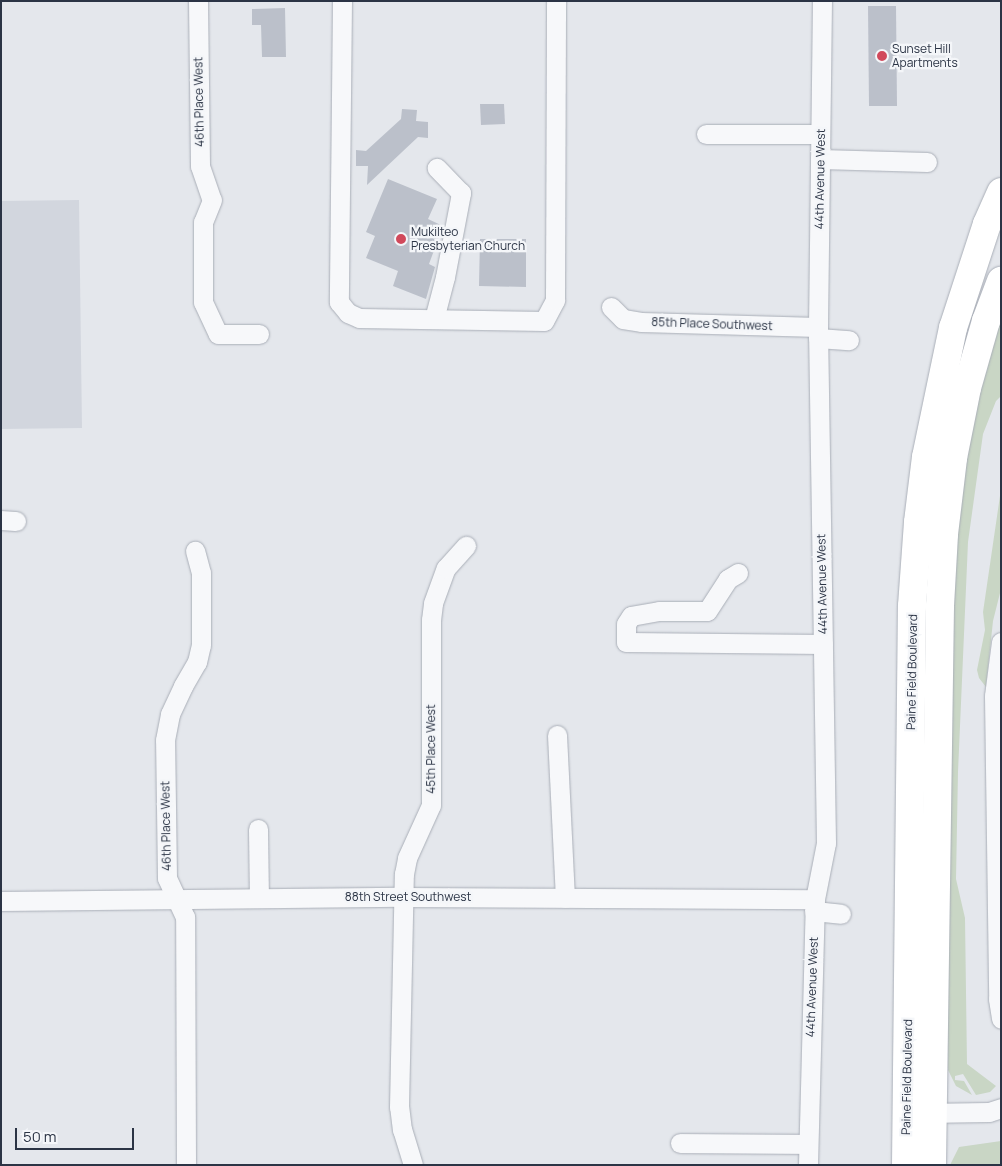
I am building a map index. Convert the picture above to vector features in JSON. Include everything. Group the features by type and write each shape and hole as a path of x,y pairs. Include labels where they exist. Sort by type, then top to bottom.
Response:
{"highway":[{"name":"Paine Field Boulevard","path":"906,1165 912,606 918,522 926,457 953,328 987,224 1001,192"},
{"path":"932,1165 940,606 944,534 953,458 967,388 986,321 1001,281"}],"street":[{"name":"46th Place West","path":"198,1 200,166 212,200 203,222 203,302 206,312 218,334 259,334"},
{"path":"342,1 339,302 348,313 359,318 544,322 555,300 556,1"},
{"name":"44th Avenue West","path":"808,1165 814,905 826,843 818,332 822,1"},
{"path":"706,134 820,134"},
{"path":"820,160 926,162"},
{"path":"434,319 445,277 461,193 437,168"},
{"name":"85th Place Southwest","path":"611,307 623,319 640,322 818,332 848,340"},
{"name":"45th Place West","path":"413,1165 402,1130 399,1107 402,897 407,858 428,814 431,799 430,620 432,603 446,568 466,546"},
{"name":"46th Place West","path":"186,1165 185,917 167,878 165,740 170,714 197,662 201,645 201,573 195,551"},
{"path":"738,573 728,579 707,611 659,611 631,616 626,624 626,642 823,644"},
{"path":"1001,642 994,696 998,990 1001,1019"},
{"path":"557,735 565,898"},
{"path":"258,829 259,898"},
{"name":"88th Street Southwest","path":"1,901 402,897 565,898 814,905 841,914"},
{"path":"906,1114 989,1112 1001,1108"},
{"path":"680,1143 808,1144"}],"shaded area":[{"path":"79,200 82,428 1,429 1,201"}],"green space":[{"path":"1001,316 1001,396 996,401 983,434 968,542 958,772 956,879 965,918 967,1064 996,1086 990,1092 976,1095 963,1074 955,1076 955,1080 964,1081 972,1095 956,1086 948,1070 947,893 955,540 972,420"},
{"path":"1001,489 1001,589 993,621 986,687 979,678 977,670 985,630 983,612"},
{"path":"1001,1141 1001,1165 950,1165 959,1147"}],"building":[{"name":"Sunset Hill Apartments","path":"868,6 896,6 897,106 869,106"},
{"path":"285,8 286,57 262,57 261,25 252,25 252,9"},
{"path":"480,104 504,104 505,124 481,125"},
{"path":"402,109 417,110 416,121 428,122 428,138 418,137 367,185 368,166 356,166 356,150 366,151 401,119"},
{"path":"388,179 437,199 428,219 443,226 429,264 435,267 426,299 393,286 398,271 366,258 375,236 366,232"},
{"path":"480,239 526,239 526,287 479,286"}],"place":[{"name":"Sunset Hill Apartments","path":"882,56"},
{"name":"Mukilteo Presbyterian Church","path":"401,239"}]}
